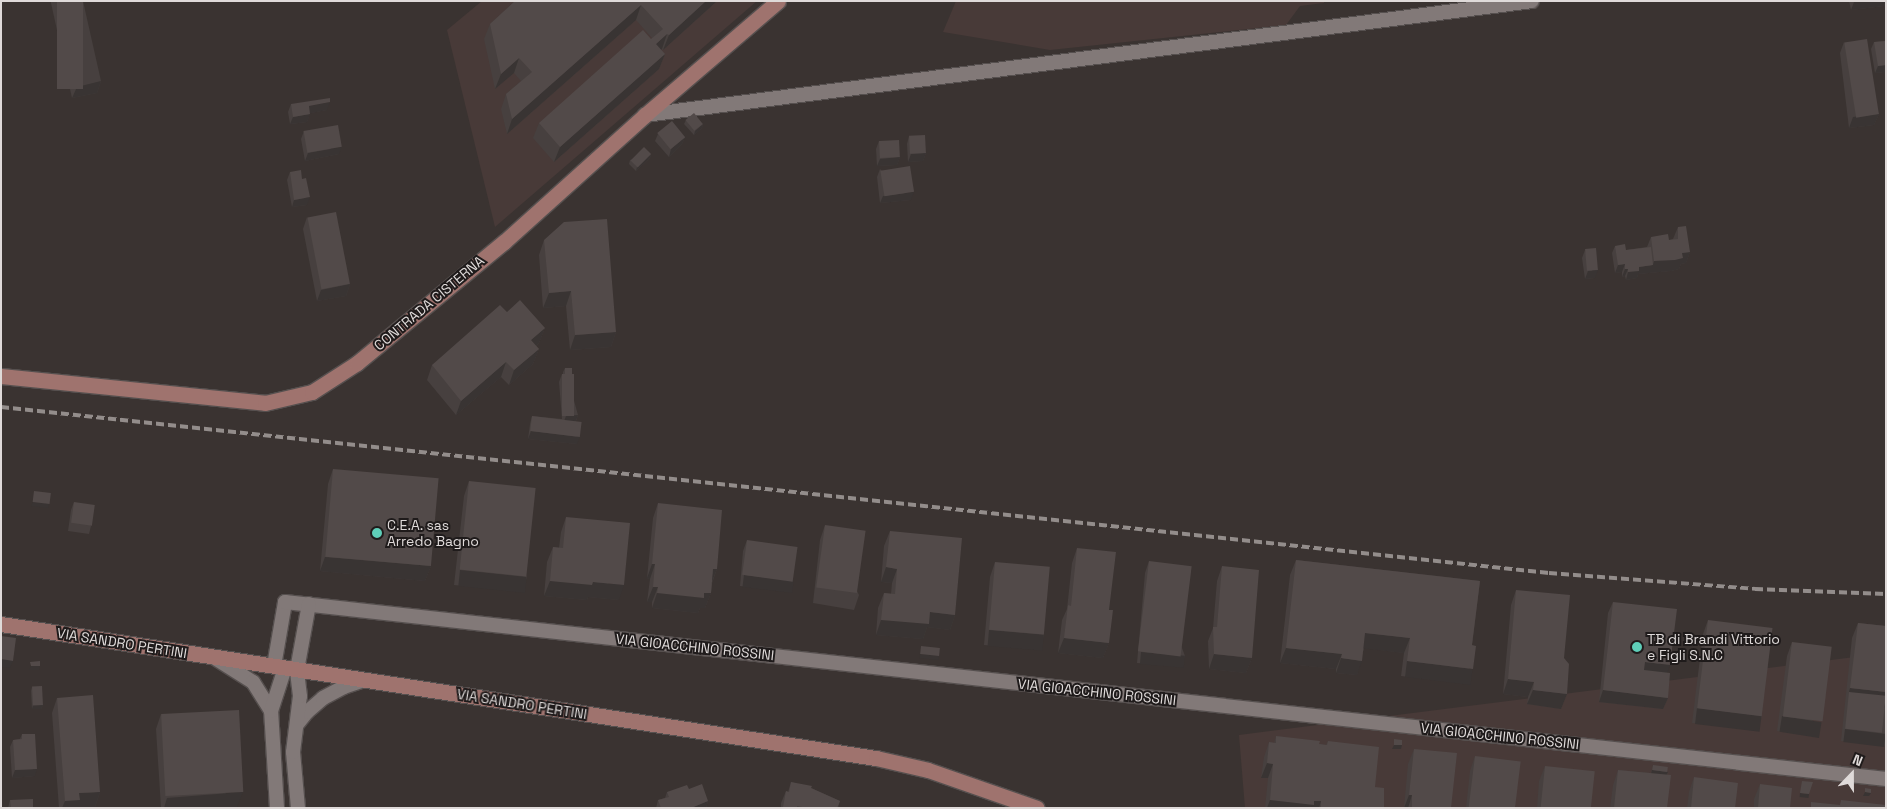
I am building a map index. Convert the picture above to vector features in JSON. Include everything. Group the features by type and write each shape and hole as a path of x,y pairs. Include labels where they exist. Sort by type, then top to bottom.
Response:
{"main road":[{"name":"CONTRADA CISTERNA","path":"1,376 265,403 312,392 356,363 504,242 645,115 778,1"},
{"name":"VIA SANDRO PERTINI","path":"1,624 876,758 953,778 1037,808"}],"street":[{"path":"645,115 1532,1"},
{"name":"VIA GIOACCHINO ROSSINI","path":"286,668 285,602 1886,779"},
{"path":"277,808 271,711 309,604"},
{"path":"212,657 253,682 271,711"},
{"path":"286,668 300,696 293,752 298,808"},
{"path":"298,723 306,712 323,698 344,687 364,680"}],"shaded area":[{"path":"482,1 757,1 495,227 447,30"},
{"path":"956,1 1324,1 1324,3 1300,6 1286,25 1050,50 943,32"},
{"path":"1886,653 1886,808 1245,808 1239,735"}],"building":[{"path":"57,1 83,1 83,89 57,89"},
{"path":"515,1 706,1 669,35 667,34 656,44 665,54 560,147 539,123 643,30 651,39 663,29 641,5 512,119 506,94 532,72 519,58 501,74 490,24"},
{"path":"1867,39 1879,114 1856,118 1844,43"},
{"path":"1886,41 1886,65 1878,66 1874,42"},
{"path":"330,98 330,102 309,106 310,114 293,117 291,104"},
{"path":"694,113 703,124 694,131 685,120"},
{"path":"672,121 685,137 670,149 657,133"},
{"path":"338,125 342,147 307,153 304,131"},
{"path":"925,135 926,153 910,154 909,136"},
{"path":"899,140 900,157 880,158 879,141"},
{"path":"644,147 651,154 638,168 631,160"},
{"path":"910,166 914,192 884,196 880,171"},
{"path":"301,170 302,179 306,178 310,197 294,200 290,172"},
{"path":"336,212 350,284 321,289 308,218"},
{"path":"607,219 616,332 575,335 571,291 549,293 544,240 564,222"},
{"path":"1686,226 1690,252 1682,253 1683,258 1675,260 1654,261 1651,237 1668,234 1669,240 1678,239 1678,227"},
{"path":"1625,244 1626,250 1651,247 1653,265 1639,267 1639,271 1628,272 1628,269 1625,269 1625,264 1618,265 1615,246"},
{"path":"1596,248 1598,270 1587,271 1585,249"},
{"path":"520,300 545,328 531,340 539,349 514,370 506,362 461,401 432,365 500,305 507,312"},
{"path":"565,368 572,368 572,374 565,374"},
{"path":"562,374 574,374 574,416 562,416"},
{"path":"532,416 582,422 580,437 530,431"},
{"name":"C.E.A. sas Arredo Bagno","path":"333,469 439,478 431,566 325,557"},
{"path":"469,481 536,488 526,577 460,570"},
{"path":"34,491 51,493 50,504 33,502"},
{"path":"74,502 95,505 92,526 71,523"},
{"path":"658,503 722,510 717,569 713,569 711,593 704,593 704,598 657,593 658,587 653,587 655,564 652,564"},
{"path":"566,517 630,523 624,585 593,582 592,585 550,581 553,547 563,548"},
{"path":"825,525 866,531 857,593 816,587"},
{"path":"890,531 962,538 955,615 930,612 929,624 881,620 884,593 895,594 897,569 886,567"},
{"path":"747,540 798,547 793,582 742,575"},
{"path":"1077,548 1116,552 1109,610 1113,610 1109,643 1064,638 1068,605 1071,606"},
{"path":"1296,560 1480,581 1472,645 1476,646 1473,669 1407,661 1410,638 1365,633 1362,661 1341,658 1342,654 1286,648"},
{"path":"1149,561 1192,566 1181,657 1138,651"},
{"path":"995,562 1050,567 1044,635 989,630"},
{"path":"1222,566 1259,570 1252,658 1214,654 1213,627 1217,627"},
{"path":"1516,590 1570,595 1564,658 1569,664 1567,694 1533,690 1534,682 1508,679"},
{"name":"TB di Brandi Vittorio e Figli S.N.C","path":"1613,602 1677,609 1670,665 1645,662 1644,670 1670,673 1668,698 1603,690"},
{"path":"1708,620 1773,628 1762,716 1697,708"},
{"path":"1858,623 1886,626 1886,692 1850,688"},
{"path":"1,636 16,638 13,661 1,659"},
{"path":"1792,642 1832,647 1823,721 1783,716"},
{"path":"921,646 940,648 939,656 920,654"},
{"path":"40,661 40,666 31,666 30,662"},
{"path":"42,686 43,705 33,705 32,687"},
{"path":"1849,692 1886,696 1882,733 1845,729"},
{"path":"93,695 100,792 79,793 80,800 65,801 57,698"},
{"path":"239,710 243,792 165,796 161,714"},
{"path":"22,734 35,734 37,769 15,770 13,740 22,739"},
{"path":"1276,736 1320,741 1319,744 1327,745 1328,741 1379,747 1375,787 1384,788 1384,808 1321,808 1321,801 1314,801 1314,805 1270,800 1273,764 1267,763 1269,742 1276,743"},
{"path":"1394,739 1402,740 1402,745 1394,745"},
{"path":"1414,749 1457,753 1451,808 1412,808 1412,795 1409,795"},
{"path":"1475,756 1521,762 1515,808 1469,808"},
{"path":"1653,765 1668,767 1667,772 1652,770"},
{"path":"1545,766 1595,771 1591,808 1541,808"},
{"path":"1618,770 1671,775 1667,808 1614,808"},
{"path":"1694,777 1738,783 1735,808 1691,808"},
{"path":"1802,781 1813,782 1809,794 1800,793"},
{"path":"791,782 812,786 811,788 840,801 837,808 783,807 786,791 789,792"},
{"path":"702,784 708,801 691,808 661,808 658,800 669,797 667,792 687,785 689,789"},
{"path":"1760,784 1792,788 1790,808 1758,808"},
{"path":"1865,788 1871,789 1871,793 1865,792"},
{"path":"33,799 33,808 11,808 10,800"},
{"path":"1841,800 1886,805 1886,808 1811,808 1811,802 1840,805"}],"railway":[{"path":"1,407 1549,573 1755,589 1886,594"}],"place":[{"name":"C.E.A. sas Arredo Bagno","path":"377,533"},
{"name":"TB di Brandi Vittorio e Figli S.N.C","path":"1637,647"}]}
